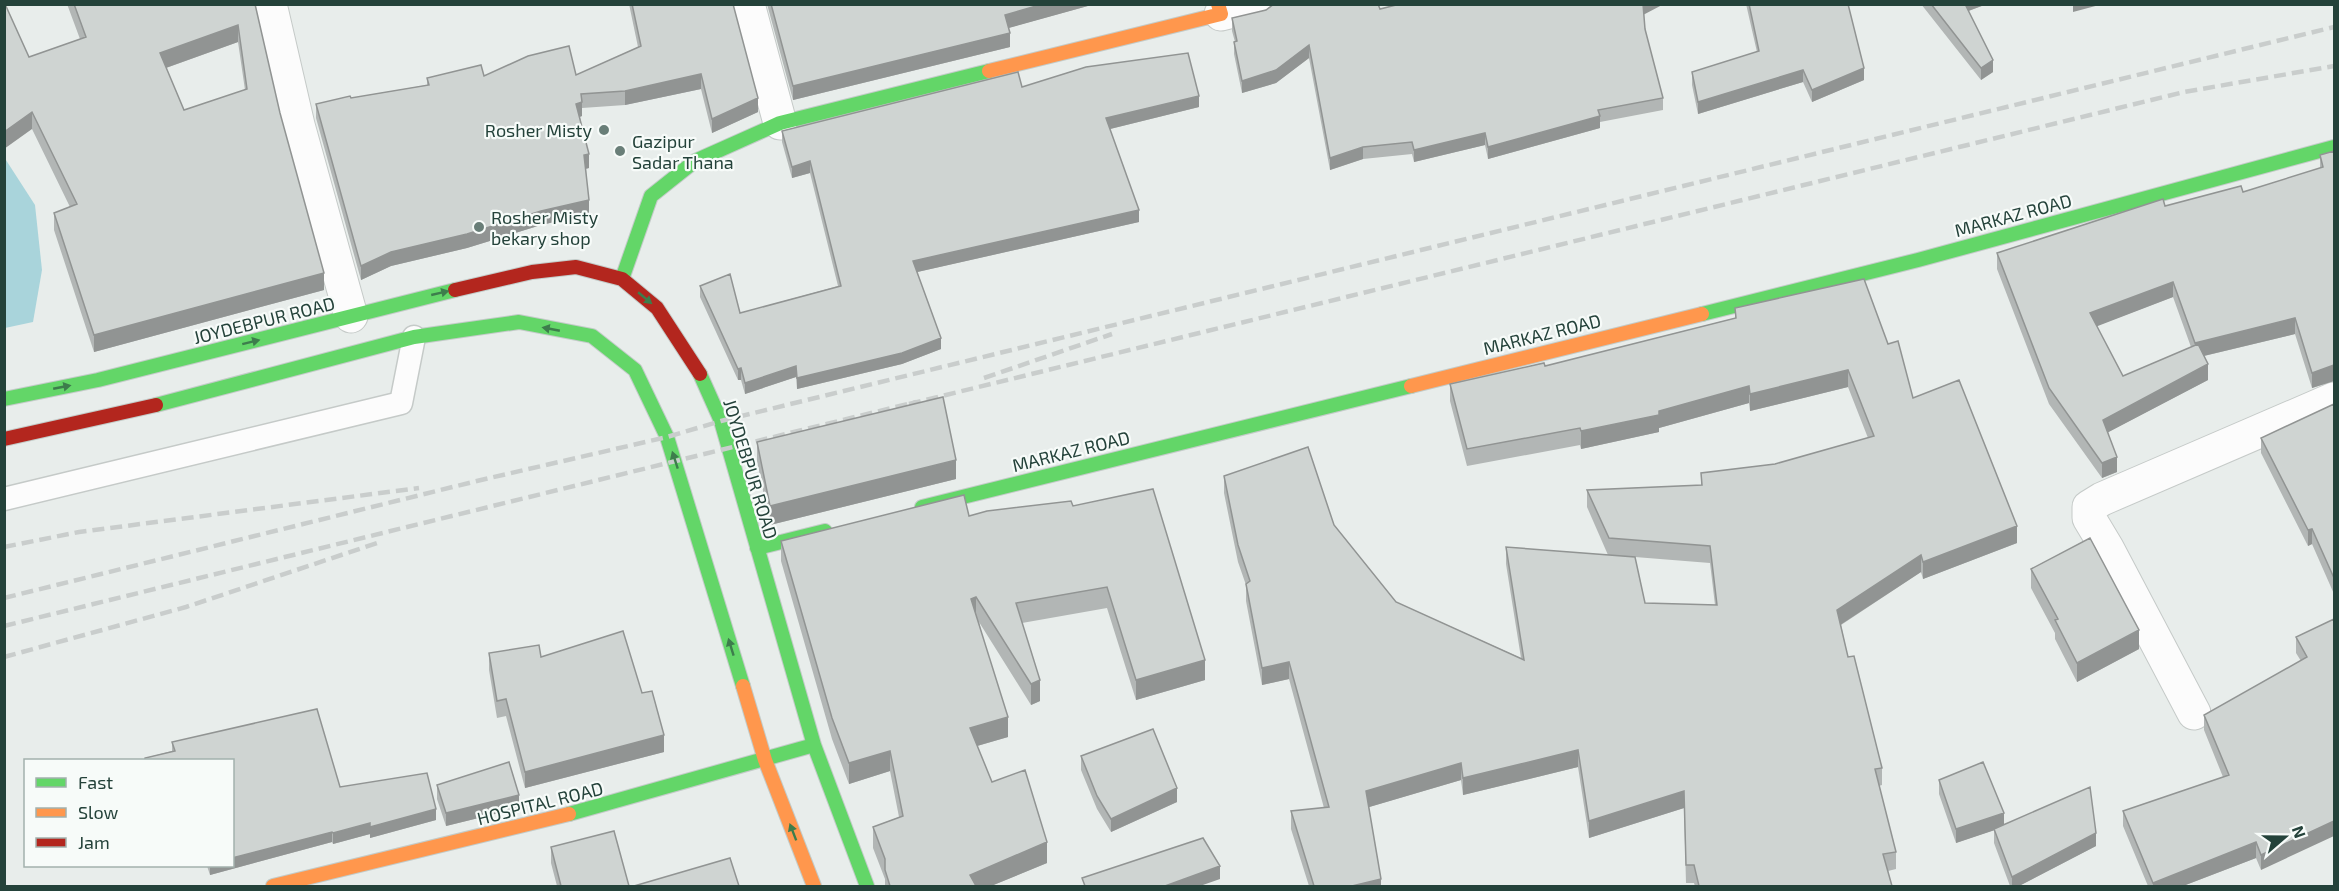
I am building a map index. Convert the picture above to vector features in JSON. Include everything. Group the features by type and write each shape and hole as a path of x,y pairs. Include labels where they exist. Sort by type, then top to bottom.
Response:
{"main road":[{"path":"622,279 651,196 695,161 780,123 1219,9"},
{"name":"MARKAZ ROAD","path":"908,510 1918,260 2334,147"},
{"name":"JOYDEBPUR ROAD","path":"4,399 98,380 532,272 576,267 622,279 657,308 698,370 721,421 814,745 867,886"},
{"path":"4,439 188,398 414,337 519,322 591,336 635,370 667,437 765,760 814,886"},
{"path":"757,548 838,528"},
{"name":"HOSPITAL ROAD","path":"273,886 380,863 647,794 814,745"}],"street":[{"path":"270,4 298,125 351,316"},
{"path":"748,4 780,123"},
{"path":"1219,9 1261,4"},
{"path":"2194,714 2089,518 2089,507 2102,499 2334,399"}],"lane":[{"path":"4,499 401,403 414,337"}],"water":[{"path":"4,157 35,205 42,270 33,322 5,328"}],"building":[{"path":"4,4 29,57 86,37 74,4 255,4 280,113 324,273 94,335 54,213 77,204 32,112 4,132","holes":["238,25 247,89 184,110 160,53"]},
{"path":"632,4 733,4 758,98 712,119 701,74 625,91 581,94 582,102 576,104 589,154 584,155 589,200 541,211 467,234 391,252 361,266 316,104 350,96 351,98 429,85 427,78 481,65 484,76 528,56 569,46 576,75 641,46"},
{"path":"771,4 1043,4 1005,15 1010,33 793,86"},
{"path":"1274,4 1378,4 1380,9 1400,4 1643,4 1645,29 1663,98 1598,110 1600,116 1488,147 1485,133 1414,150 1412,142 1363,147 1330,158 1309,45 1276,70 1242,81 1232,18 1266,10"},
{"path":"1749,4 1848,4 1864,68 1812,90 1803,70 1698,102 1692,72 1759,51"},
{"path":"1931,4 1965,4 1993,60 1981,68"},
{"path":"1188,53 1199,96 1106,118 1139,210 913,261 941,338 902,353 797,378 796,366 745,383 741,368 738,369 700,286 730,274 740,313 841,286 810,161 792,167 782,131 1018,72 1022,87 1086,67"},
{"path":"2334,151 2334,365 2312,373 2295,318 2195,343 2173,282 2090,313 2123,376 2198,344 2208,364 2103,420 2117,457 2102,463 2049,388 1997,253 2163,199 2165,206 2241,186 2243,192 2323,167 2320,155"},
{"path":"1864,279 1888,344 1898,341 1913,398 1959,380 2017,526 1923,562 1921,555 1837,610 1848,657 1854,656 1882,768 1875,769 1896,852 1883,854 1892,886 1699,886 1694,865 1686,865 1684,791 1589,821 1578,750 1463,778 1461,763 1366,791 1381,879 1352,886 1314,886 1291,811 1329,807 1289,662 1262,668 1246,584 1250,581 1238,545 1224,476 1308,447 1334,525 1396,602 1524,660 1506,547 1635,557 1645,603 1717,605 1710,546 1609,538 1587,490 1702,485 1701,473 1775,464 1874,436 1848,370 1750,394 1749,386 1659,411 1659,415 1581,431 1580,428 1467,449 1450,384 1544,363 1545,366 1736,318 1735,308"},
{"path":"943,397 956,460 770,506 757,442"},
{"path":"2334,404 2334,578 2312,529 2308,530 2261,438"},
{"path":"1153,489 1205,660 1136,680 1107,587 1016,603 1040,680 1031,684 976,597 971,599 1008,717 970,728 992,782 1025,770 1047,842 970,875 976,886 890,886 885,870 885,859 873,827 903,816 890,751 849,763 832,718 781,541 964,495 969,516 987,511 1071,501 1073,506"},
{"path":"2090,538 2139,630 2077,663 2055,620 2058,619 2031,569"},
{"path":"2334,619 2334,821 2261,855 2256,842 2153,883 2123,811 2229,775 2204,715 2307,657 2296,637"},
{"path":"623,631 642,693 652,691 664,735 525,772 506,699 497,701 489,653 539,645 541,657"},
{"path":"317,709 340,787 427,773 436,809 370,827 370,823 234,857 234,759 145,759 175,751 172,742"},
{"path":"1153,729 1177,788 1111,819 1097,796 1081,756"},
{"path":"509,762 519,795 446,813 437,785"},
{"path":"1983,762 2004,813 1956,829 1939,780"},
{"path":"2090,787 2096,833 2012,877 1994,829"},
{"path":"614,831 629,886 561,886 551,847"},
{"path":"1203,838 1220,866 1165,886 1085,886 1082,878"},
{"path":"730,858 739,886 634,886"}],"railway":[{"path":"4,598 2334,27"},
{"path":"909,404 2184,92 2334,66"},
{"path":"984,378 1112,334"},
{"path":"4,626 916,402"},
{"path":"4,547 79,532 419,488"},
{"path":"4,657 186,607 377,543"}],"traffic: fast":[{"path":"622,279 651,196 695,161 780,123 989,71"},
{"path":"1702,314 1918,260 2334,147"},
{"path":"4,399 98,380 455,290"},
{"path":"156,405 414,337 519,322 592,336 635,370 667,437 743,686"},
{"path":"700,374 721,421 814,745 867,886"},
{"path":"922,507 1411,386"},
{"path":"757,548 825,531"},
{"path":"569,814 814,745"}],"traffic: slow":[{"path":"989,71 1221,14 1218,4"},
{"path":"1411,386 1702,314"},
{"path":"743,686 765,760 814,886"},
{"path":"273,886 569,814"}],"traffic: jam":[{"path":"455,290 532,272 576,267 622,279 657,308 700,374"},
{"path":"4,439 156,405"}],"place":[{"name":"Rosher Misty","path":"604,130"},
{"name":"Gazipur Sadar Thana","path":"620,151"},
{"name":"Rosher Misty bekary shop","path":"479,227"}]}
